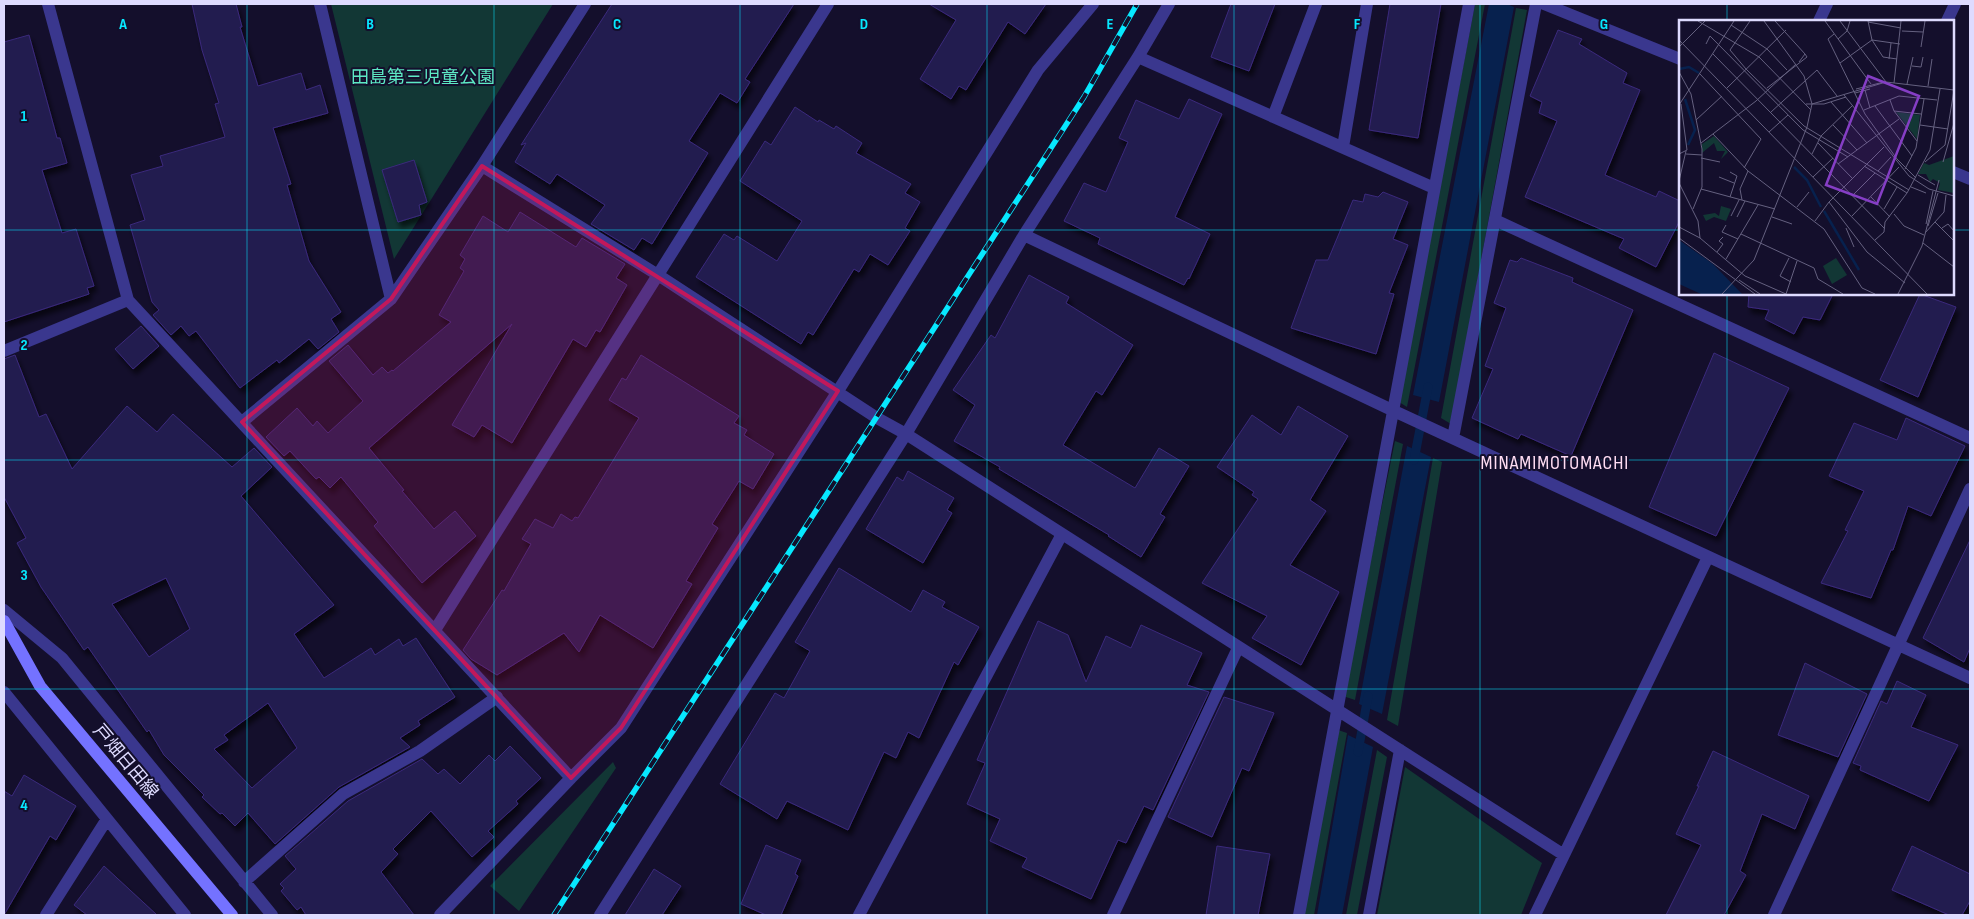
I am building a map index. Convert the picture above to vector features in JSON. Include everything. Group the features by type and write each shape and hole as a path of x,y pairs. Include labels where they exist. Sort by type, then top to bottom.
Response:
{"main road":[{"name":"戸畑日田線","path":"4,621 40,686 232,915"}],"street":[{"path":"48,4 128,300 571,778"},
{"path":"320,4 392,299"},
{"path":"242,422 392,299 482,166 585,4"},
{"path":"435,630 828,4"},
{"path":"440,915 621,728 838,391 1038,70 1092,4"},
{"path":"600,915 906,434 1024,235 1138,57 1169,4"},
{"path":"1273,117 1316,4"},
{"path":"1343,147 1367,4"},
{"path":"1299,915 1469,4"},
{"path":"1453,438 1536,4"},
{"path":"1544,4 1679,59"},
{"path":"1820,20 1827,4"},
{"path":"1947,20 1955,4"},
{"path":"1138,57 1434,188"},
{"path":"482,166 658,275 877,418 906,434 1336,711 1564,855"},
{"path":"1954,172 1970,179"},
{"path":"1495,220 1970,438"},
{"path":"1024,235 1394,411 1970,678"},
{"path":"4,351 128,300"},
{"path":"1774,915 1970,489"},
{"path":"859,915 1062,534"},
{"path":"1535,915 1708,557"},
{"path":"4,610 62,658 272,915"},
{"path":"1113,915 1238,648"},
{"path":"4,692 185,915"},
{"path":"244,882 343,794 420,751 497,697"},
{"path":"1369,915 1400,750"},
{"path":"46,915 107,819"}],"highlighted area":[{"path":"482,166 838,391 621,728 571,778 242,422 391,299"}],"green space":[{"name":"田島第三児童公園","path":"331,4 553,4 394,259"},
{"path":"1475,4 1485,4 1407,407 1399,402"},
{"path":"1516,8 1527,10 1451,424 1441,418"},
{"path":"1395,441 1403,444 1355,700 1343,696"},
{"path":"1433,458 1442,462 1398,726 1387,720"},
{"path":"1338,730 1347,733 1314,915 1304,915"},
{"path":"1377,750 1387,757 1357,915 1346,915"},
{"path":"613,762 616,768 519,911 490,886"},
{"path":"1405,767 1542,863 1521,915 1377,915"}],"water":[{"path":"1489,4 1507,4 1514,7 1439,402 1413,395"},
{"path":"1407,446 1431,457 1382,714 1359,704"},
{"path":"1348,735 1373,747 1342,915 1317,915"}],"building":[{"path":"192,4 236,4 242,27 240,27 258,86 301,73 306,90 320,85 328,113 273,128 291,184 287,185 309,261 341,312 331,319 339,332 318,349 309,339 279,363 277,360 240,388 196,331 189,336 181,326 171,335 153,315 159,310 152,302 130,225 145,220 131,175 163,166 160,156 225,137 215,104 219,103 202,50"},
{"path":"612,4 794,4 745,79 750,82 737,103 720,93 689,141 708,153 652,244 642,238 634,250 591,224 605,205 557,174 550,184 515,162 526,143 521,145"},
{"path":"929,4 1046,4 1025,34 1008,22 966,90 959,86 951,99 920,79 956,20"},
{"path":"1231,4 1275,4 1249,71 1211,57"},
{"path":"1390,4 1441,4 1418,138 1369,130"},
{"path":"1558,30 1582,39 1579,44 1627,73 1623,83 1640,90 1605,175 1656,197 1659,191 1679,201 1679,222 1656,267 1619,248 1624,239 1525,197 1557,121 1539,113 1542,102 1530,96"},
{"path":"29,35 57,138 60,138 67,163 42,170 62,233 76,229 94,286 87,288 89,294 4,322 4,42"},
{"path":"1189,99 1222,114 1175,217 1210,234 1189,279 1184,285 1098,244 1100,238 1064,221 1084,183 1106,192 1128,142 1119,138 1136,100 1179,119"},
{"path":"795,107 818,122 819,120 834,129 836,126 862,143 856,153 911,184 905,193 920,202 905,228 910,231 888,265 870,254 859,272 854,269 813,335 808,332 801,344 696,277 724,234 734,240 737,236 777,261 802,221 740,181 765,141 771,145"},
{"path":"414,160 427,202 419,205 421,215 398,222 382,170"},
{"path":"1383,192 1408,202 1393,239 1408,245 1389,293 1394,294 1376,354 1291,328 1316,260 1328,260 1353,200 1363,202 1365,194 1378,197"},
{"path":"520,212 576,247 582,238 625,264 616,278 627,285 600,332 596,330 586,347 573,339 512,443 482,425 474,437 452,425 512,324 369,448 434,529 455,511 476,536 422,583 374,526 378,522 341,477 330,488 319,477 316,479 290,451 284,456 266,437 297,408 313,426 317,421 328,433 363,401 329,361 348,345 373,375 382,367 388,373 393,371 451,322 439,315 464,271 460,268 465,259 460,255 483,216 508,232"},
{"path":"1521,258 1573,278 1572,282 1633,310 1571,456 1521,434 1518,439 1472,418 1493,369 1485,366 1506,308 1494,303 1510,260 1517,262"},
{"path":"1029,275 1069,297 1066,303 1133,345 1102,395 1096,391 1063,445 1135,488 1159,448 1189,466 1160,514 1165,517 1141,557 1109,535 999,469 1000,467 954,441 975,405 953,390 991,335 995,338"},
{"path":"1749,295 1832,295 1820,320 1803,317 1794,334 1765,319 1769,310 1748,307"},
{"path":"1920,295 1956,307 1918,397 1880,380"},
{"path":"141,326 159,346 133,369 115,349"},
{"path":"1714,353 1789,388 1716,536 1649,507"},
{"path":"15,355 39,417 46,414 72,469 127,406 157,432 173,414 232,467 254,448 272,467 241,496 334,605 294,634 324,678 371,648 375,655 399,639 403,646 416,638 455,697 418,721 420,725 400,738 410,747 339,787 275,844 248,813 235,826 202,797 204,795 164,755 149,730 147,732 88,647 84,650 41,587 17,543 26,538 4,497 4,359","holes":["166,578 190,629 149,657 112,604","268,703 297,748 252,788 214,749 228,740 224,735"]},
{"path":"641,355 739,416 734,423 747,430 744,435 774,454 753,489 739,481 712,524 718,528 686,581 692,584 653,648 600,615 579,652 564,633 497,675 471,659 463,650 502,590 504,591 531,544 522,539 535,519 553,528 561,514 572,521 575,517 578,518 639,418 609,400 622,378 626,380"},
{"path":"1298,406 1348,436 1310,500 1326,511 1290,565 1339,592 1301,665 1252,638 1267,616 1202,583 1258,499 1252,495 1254,492 1217,467 1252,415 1281,435"},
{"path":"1906,418 1965,446 1931,516 1908,506 1893,550 1891,550 1871,598 1821,583 1848,531 1845,530 1864,491 1829,476 1854,423 1897,440"},
{"path":"908,471 954,498 947,510 952,513 923,563 866,529 897,477 903,481"},
{"path":"1970,540 1970,648 1964,662 1923,638"},
{"path":"839,568 911,612 923,590 945,602 942,607 979,627 958,665 954,662 919,738 908,732 896,758 884,752 848,830 787,801 777,819 720,784 775,693 784,698 810,651 795,642"},
{"path":"1038,621 1068,635 1086,682 1106,636 1131,648 1141,625 1202,653 1187,685 1209,692 1153,810 1144,806 1126,843 1118,840 1091,899 1022,867 1027,858 990,841 1000,819 967,804 985,763 977,760"},
{"path":"1805,663 1867,694 1838,757 1778,735"},
{"path":"1897,681 1926,695 1911,727 1958,745 1929,801 1860,770 1861,766 1853,763 1881,701 1887,704"},
{"path":"1224,697 1274,713 1249,771 1242,768 1212,837 1168,817"},
{"path":"510,746 541,778 516,801 518,804 488,831 494,837 472,857 431,811 393,849 398,854 381,872 414,915 306,915 301,907 297,910 281,891 284,888 280,884 296,869 285,856 348,801 422,759 438,774 444,769 460,784 489,755 495,761"},
{"path":"1713,751 1809,796 1795,829 1762,814 1740,871 1746,875 1724,915 1666,915 1701,845 1676,834"},
{"path":"24,775 76,806 56,840 50,836 4,915 4,791 12,796"},
{"path":"766,845 801,860 795,874 798,876 781,915 766,915 741,904"},
{"path":"1217,846 1270,854 1258,915 1206,915"},
{"path":"1912,846 1970,874 1970,901 1962,915 1949,915 1892,890"},
{"path":"104,866 157,915 87,915 74,905"},
{"path":"654,869 681,886 662,915 625,915"}],"waterway":[{"path":"1414,460 1428,387"},
{"path":"1358,752 1368,696"}],"railway":[{"path":"554,915 1084,97 1137,4"}],"district":[{"name":"MINAMIMOTOMACHI","path":"1555,462"}]}
